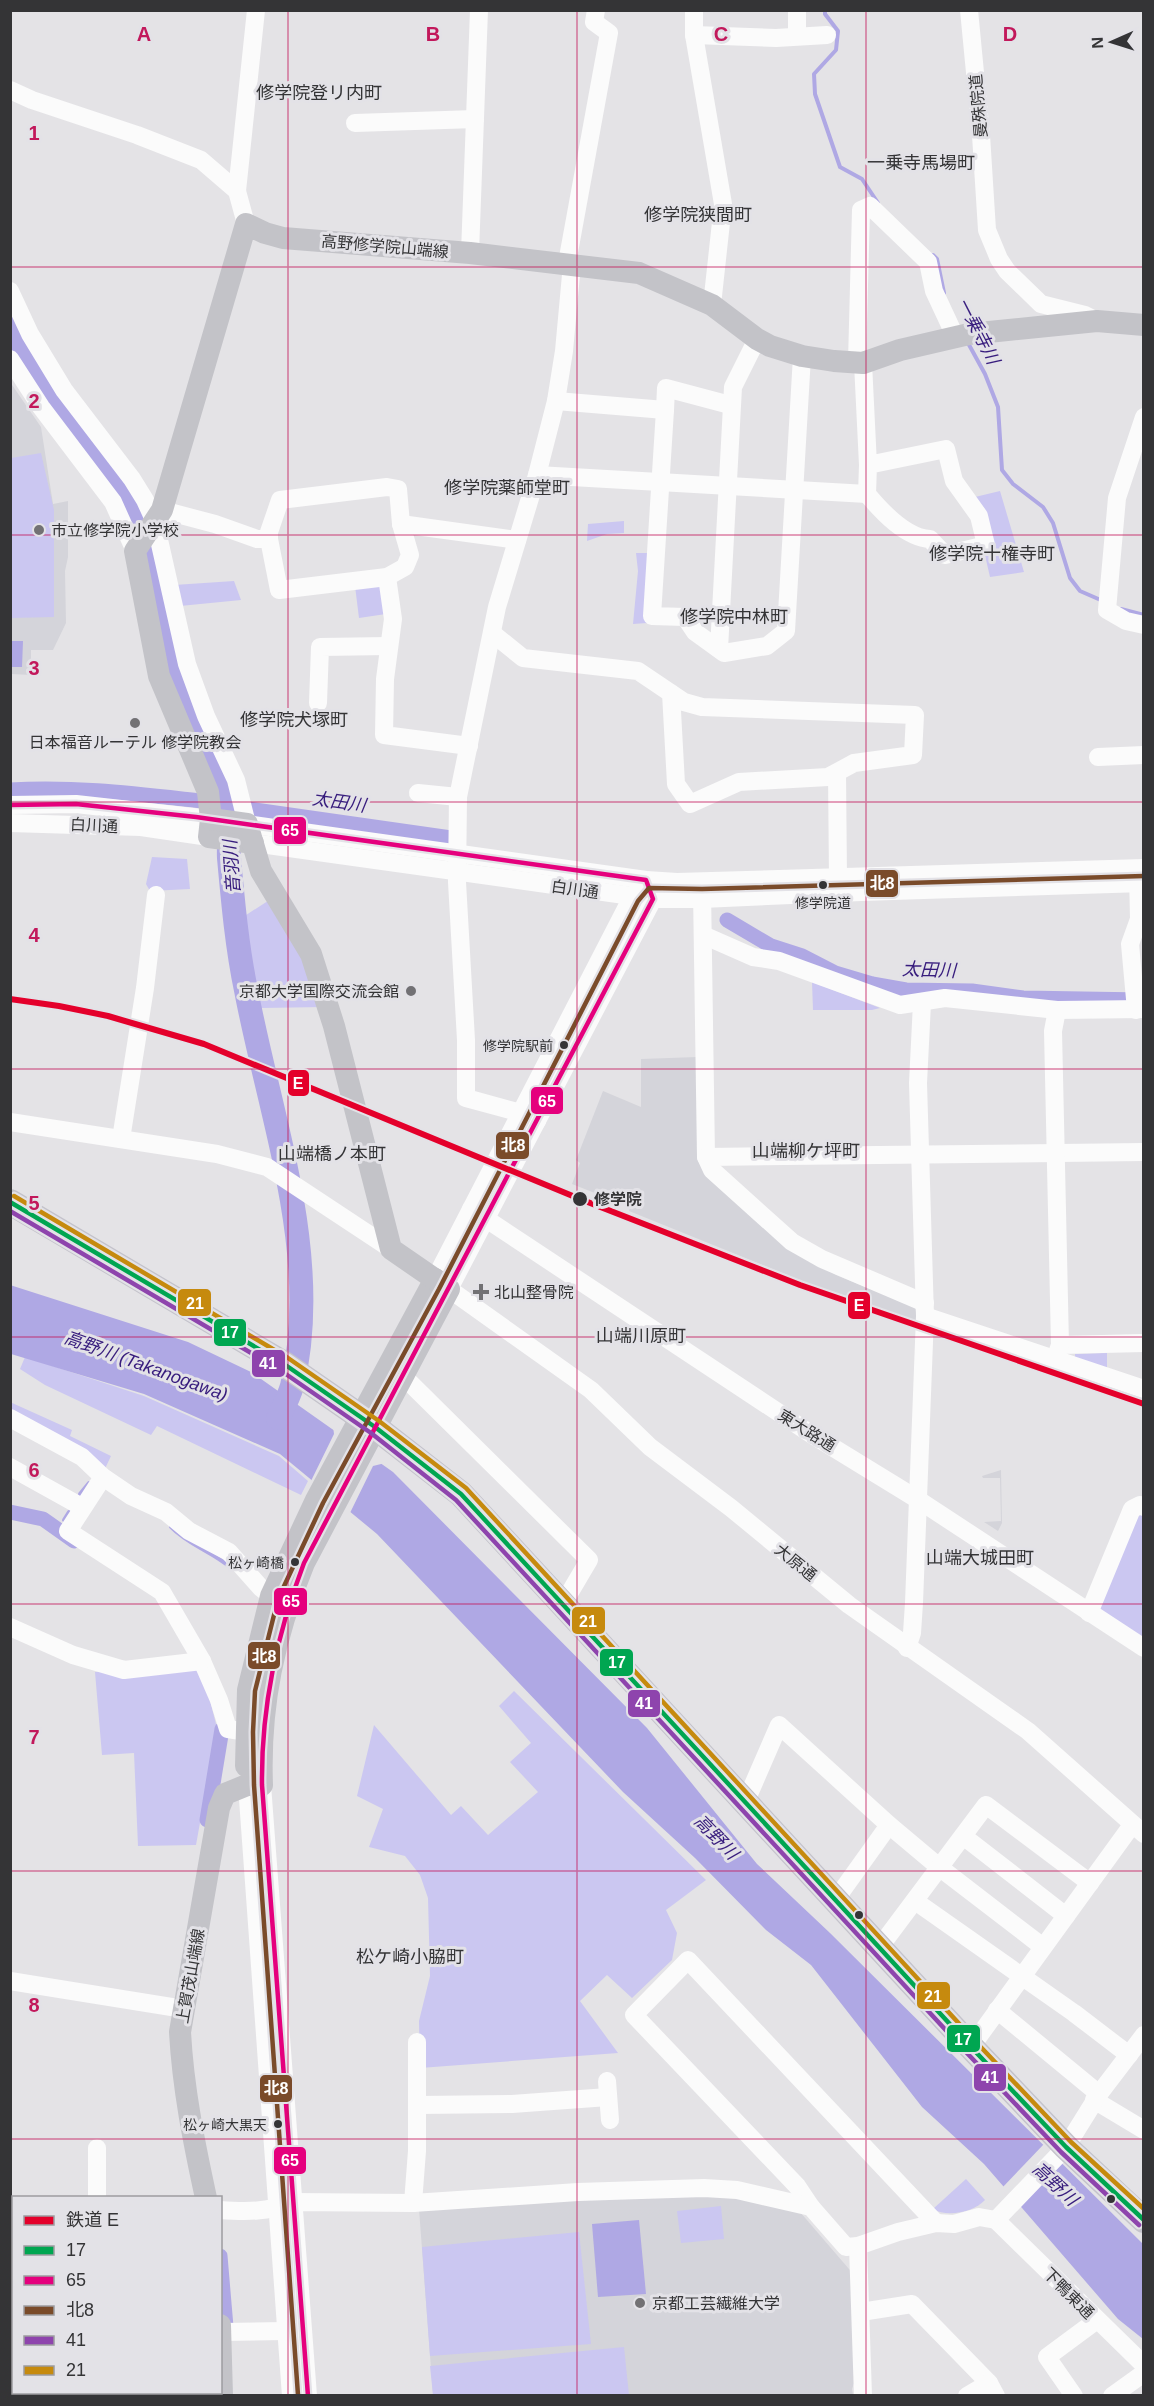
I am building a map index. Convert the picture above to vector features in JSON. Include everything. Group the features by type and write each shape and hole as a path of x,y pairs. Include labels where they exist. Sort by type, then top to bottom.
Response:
{"highway":[{"path":"10,1202 306,1378 366,1426 461,1494 836,1899 971,2047 1062,2152 1143,2220"}],"main road":[{"name":"高野修学院山端線","path":"246,224 265,234 283,238 470,253 639,273 712,305 757,339 802,356 860,363 961,335 1097,321 1143,325"},
{"path":"246,224 148,531 159,676 208,792 261,871 311,954 334,1026 391,1249 442,1284"},
{"path":"366,1426 402,1375 442,1284"},
{"path":"254,1785 253,1733 265,1695 279,1599 304,1563 324,1506 442,1284"},
{"name":"上賀茂山端線","path":"206,2196 182,2063 180,2032 200,1868 225,1794 254,1785"}],"street":[{"path":"246,224 237,191 256,10"},
{"path":"470,253 479,10"},
{"path":"529,1117 466,1098 458,797 492,633 556,401 564,351 569,264 609,33 594,22 596,10"},
{"path":"694,10 694,35 723,204 712,305"},
{"path":"797,10 797,36"},
{"name":"曼殊院道","path":"969,10 987,230 995,250 1007,271 1041,304 1085,315 1097,321"},
{"path":"694,35 776,38 827,35"},
{"path":"10,90 32,100 136,135 201,160 237,191"},
{"path":"355,123 475,119"},
{"path":"868,465 945,449 954,482 979,516 986,545 945,555 930,539 917,539 877,506 867,494 868,465 860,363 861,210 870,206 928,262 934,291 961,335"},
{"path":"10,291 30,334 59,382 132,479 206,716 236,780 232,826"},
{"path":"719,649 732,387 757,339"},
{"path":"730,405 666,388 652,616 685,617 695,632 724,652 766,646 786,631 792,491 802,356"},
{"path":"10,359 41,408 113,502 148,531 215,524 257,539 269,539"},
{"path":"556,401 665,410"},
{"path":"1143,417 1117,498 1107,610 1126,621 1143,625"},
{"path":"537,475 867,494"},
{"path":"387,487 398,489 401,524 410,555 405,567 387,577 279,590 269,532 280,500 387,487"},
{"path":"401,524 517,540"},
{"path":"387,577 393,619 385,679 384,735 469,746"},
{"path":"492,633 524,658 638,671 671,693 684,702 702,707 915,715 913,755 855,764 828,777 739,782 690,804 676,784 671,693"},
{"path":"318,703 320,647 389,646"},
{"path":"1098,757 1143,755"},
{"path":"837,773 838,878"},
{"path":"418,793 458,797"},
{"name":"白川通","path":"10,805 76,804 232,826 653,899 702,891 838,878 1141,876"},
{"name":"白川通","path":"10,823 141,827 232,826"},
{"name":"白川通","path":"458,864 646,880 702,891 861,892 1141,876"},
{"path":"703,935 753,957 779,961 900,1005 945,998 1057,1010 1140,1010 1130,944 1139,919 1141,876"},
{"path":"529,1117 653,899 646,880"},
{"path":"442,1284 529,1117 632,897 646,880"},
{"path":"702,891 706,1157 712,1170 792,1242 822,1259 925,1310 1057,1352 1143,1389"},
{"path":"120,1138 145,988 156,895"},
{"path":"907,1648 912,1633 925,1310 918,1083 922,1003"},
{"path":"1057,1010 1053,1031 1057,1352"},
{"path":"10,1122 217,1154 272,1170 391,1249"},
{"path":"706,1157 1143,1152"},
{"name":"東大路通","path":"479,1214 810,1434 917,1499 1143,1648"},
{"name":"大原通","path":"442,1284 591,1390 650,1447 731,1508 849,1605 1028,1731 1138,1830"},
{"path":"1057,1352 1143,1343"},
{"path":"402,1375 589,1560 563,1604"},
{"path":"10,1418 82,1457 104,1477 131,1496 166,1512 189,1531 229,1552 279,1599"},
{"path":"10,1467 82,1507"},
{"path":"104,1477 68,1531 162,1592 201,1661 219,1700 228,1729 253,1733"},
{"path":"1089,1613 1131,1509 1140,1505 1143,1507"},
{"path":"10,1628 82,1658 124,1670 201,1661"},
{"path":"746,1801 779,1725 888,1825 1043,1947"},
{"path":"254,1785 285,2205 308,2396"},
{"path":"879,1948 986,1804 1090,1883"},
{"path":"836,1899 888,1825"},
{"path":"971,2047 1090,1883 1138,1830"},
{"path":"963,1836 1066,1916"},
{"path":"915,1902 1129,2055"},
{"path":"936,2223 688,1960 634,2015 797,2186 811,2207 846,2247 858,2246 898,2232 936,2223 954,2223 979,2217 998,2218 1062,2152 1096,2097 1143,2035"},
{"path":"10,1981 184,2009"},
{"path":"997,2010 1096,2097 1143,2130"},
{"path":"413,2203 417,2151 417,2042"},
{"path":"418,2105 513,2104 607,2089 610,2120"},
{"path":"97,2148 97,2196"},
{"path":"222,2210 249,2213 285,2205 413,2203 578,2192 704,2188 737,2190 811,2207"},
{"path":"285,2205 286,2331 291,2396"},
{"name":"下鴨東通","path":"998,2218 1143,2365"},
{"path":"858,2246 863,2396"},
{"path":"861,2312 912,2304 993,2389 967,2396"},
{"path":"1074,2396 1047,2357 1097,2320"},
{"path":"222,2332 286,2331"},
{"path":"1112,2396 1143,2373"}],"shaded area":[{"name":"市立修学院小学校","path":"10,382 41,427 53,504 68,501 68,557 65,571 66,623 53,650 31,650 31,675 11,674"},
{"path":"41,453 54,510 54,617 11,618 11,458"},
{"path":"1000,491 1024,572 990,577 984,551 996,548 984,508 975,497"},
{"path":"624,521 624,533 607,534 587,541 588,524"},
{"path":"636,553 651,553 647,623 633,624 638,571"},
{"path":"234,581 241,600 180,606 174,585"},
{"path":"381,584 386,614 359,618 355,586"},
{"path":"152,857 187,859 190,889 150,891 146,884"},
{"path":"274,897 324,1007 261,1008 243,917"},
{"path":"812,982 880,1008 813,1010"},
{"path":"697,1057 701,1161 797,1252 836,1275 915,1307 919,1324 835,1294 629,1211 630,1207 572,1184 580,1163 576,1160 603,1091 641,1107 641,1059"},
{"path":"1107,1353 1107,1372 1075,1360 1075,1354"},
{"path":"25,1357 144,1396 279,1456 308,1481 301,1495 157,1426 151,1435 45,1385 20,1369"},
{"path":"10,1402 72,1430 70,1436 111,1456 102,1475 11,1416"},
{"path":"1001,1470 1002,1523 998,1531 984,1522 1001,1521 1000,1478 983,1478 982,1476"},
{"path":"1138,1516 1143,1516 1143,1640 1100,1611 1099,1604"},
{"path":"201,1665 217,1728 196,1845 138,1846 134,1753 102,1755 95,1672"},
{"path":"514,1691 706,1880 666,1910 677,1933 672,1960 632,1998 607,1975 580,2001 618,2053 420,2068 419,2021 430,1976 428,1898 420,1875 405,1856 369,1847 383,1809 357,1796 374,1725 451,1815 461,1806 488,1835 538,1792 510,1762 531,1743 499,1706"},
{"path":"966,2179 985,2200 974,2208 960,2212 945,2213 933,2209"},
{"name":"京都工芸繊維大学","path":"716,2193 800,2212 855,2276 859,2368 852,2389 853,2395 433,2395 419,2209"},
{"path":"721,2206 724,2239 681,2243 677,2211"},
{"path":"579,2232 591,2344 430,2356 422,2247"},
{"path":"624,2347 629,2395 433,2395 430,2366"},
{"path":"99,2394 215,2394 215,2395 99,2396"}],"water":[{"path":"11,641 23,641 22,667 11,667"},
{"path":"10,1285 188,1342 251,1372 393,1472 647,1728 757,1864 830,1933 1143,2244 1143,2339 1118,2319 984,2164 922,2107 811,1965 766,1930 695,1858 623,1792 377,1534 280,1454 144,1394 11,1354"},
{"path":"639,2220 646,2294 598,2297 592,2224"}],"pier":[{"path":"333,1426 385,1463 373,1466 349,1515 310,1483 334,1434"},
{"path":"1044,2144 1062,2161 1018,2208 1001,2189"}],"waterway":[{"name":"一乗寺川","path":"825,10 825,14 838,31 836,50 814,74 815,94 840,167 862,179 878,203"},
{"name":"一乗寺川","path":"933,255 937,259 944,293"},
{"name":"音羽川","path":"10,323 39,374 116,476 136,512 150,555 181,687 226,790 230,811 229,858 240,957 290,1187 297,1238 301,1288 300,1337 292,1386 278,1418"},
{"name":"一乗寺川","path":"968,343 985,374 998,407 1002,470 1013,484 1043,507 1053,523 1070,578 1080,591 1103,601"},
{"name":"一乗寺川","path":"1121,609 1144,615"},
{"name":"太田川","path":"10,790 82,790 201,801"},
{"name":"太田川","path":"221,805 451,838"},
{"name":"太田川","path":"727,920 771,946 802,956 835,973 872,984 906,990 972,991 1023,998 1144,1000"},
{"path":"80,1494 89,1483"},
{"path":"10,1512 43,1519 74,1541"},
{"path":"64,1520 69,1512"},
{"path":"171,1527 185,1539 231,1568"},
{"path":"207,1820 222,1729"},
{"path":"222,2280 226,2327"}],"rail line":[{"name":"E","path":"10,999 108,1016 204,1044 580,1199 800,1285 1144,1404"}],"transit line":[{"name":"65","path":"10,805 76,804 196,817 646,880 653,899 304,1563 278,1645 267,1700 262,1785 308,2396"},
{"name":"北8","path":"298,2395 254,1785 255,1691 278,1599 323,1503 439,1289 638,901 649,888 702,889 1144,876"},
{"name":"21","path":"14,1196 288,1358 379,1421 466,1488 976,2042 1071,2142 1144,2209"},
{"name":"17","path":"10,1202 284,1364 375,1427 461,1494 971,2047 1066,2147 1144,2220"},
{"name":"41","path":"10,1211 280,1370 371,1433 456,1500 966,2052 1061,2152 1139,2225"}],"place":[{"name":"市立修学院小学校","path":"39,530"},
{"name":"日本福音ルーテル 修学院教会","path":"135,723"},
{"name":"修学院道","path":"823,885"},
{"name":"京都大学国際交流会館","path":"411,991"},
{"name":"修学院駅前","path":"564,1045"},
{"name":"修学院","path":"580,1199"},
{"name":"北山整骨院","path":"481,1292"},
{"name":"松ヶ崎橋","path":"295,1562"},
{"name":"松ヶ崎大黒天","path":"278,2124"},
{"name":"京都工芸繊維大学","path":"640,2303"}],"district":[{"name":"修学院登リ内町","path":"319,93"},
{"name":"一乗寺馬場町","path":"921,163"},
{"name":"修学院狭間町","path":"698,215"},
{"name":"修学院薬師堂町","path":"507,488"},
{"name":"修学院十権寺町","path":"992,554"},
{"name":"修学院中林町","path":"734,617"},
{"name":"修学院犬塚町","path":"294,720"},
{"name":"山端柳ケ坪町","path":"806,1151"},
{"name":"山端橋ノ本町","path":"332,1154"},
{"name":"山端川原町","path":"641,1336"},
{"name":"山端大城田町","path":"980,1558"},
{"name":"松ケ崎小脇町","path":"410,1957"}],"water label":[{"name":"高野川 (Takanogawa)","path":"146,1366"},
{"name":"高野川","path":"716,1837"},
{"name":"高野川","path":"1055,2184"}]}
